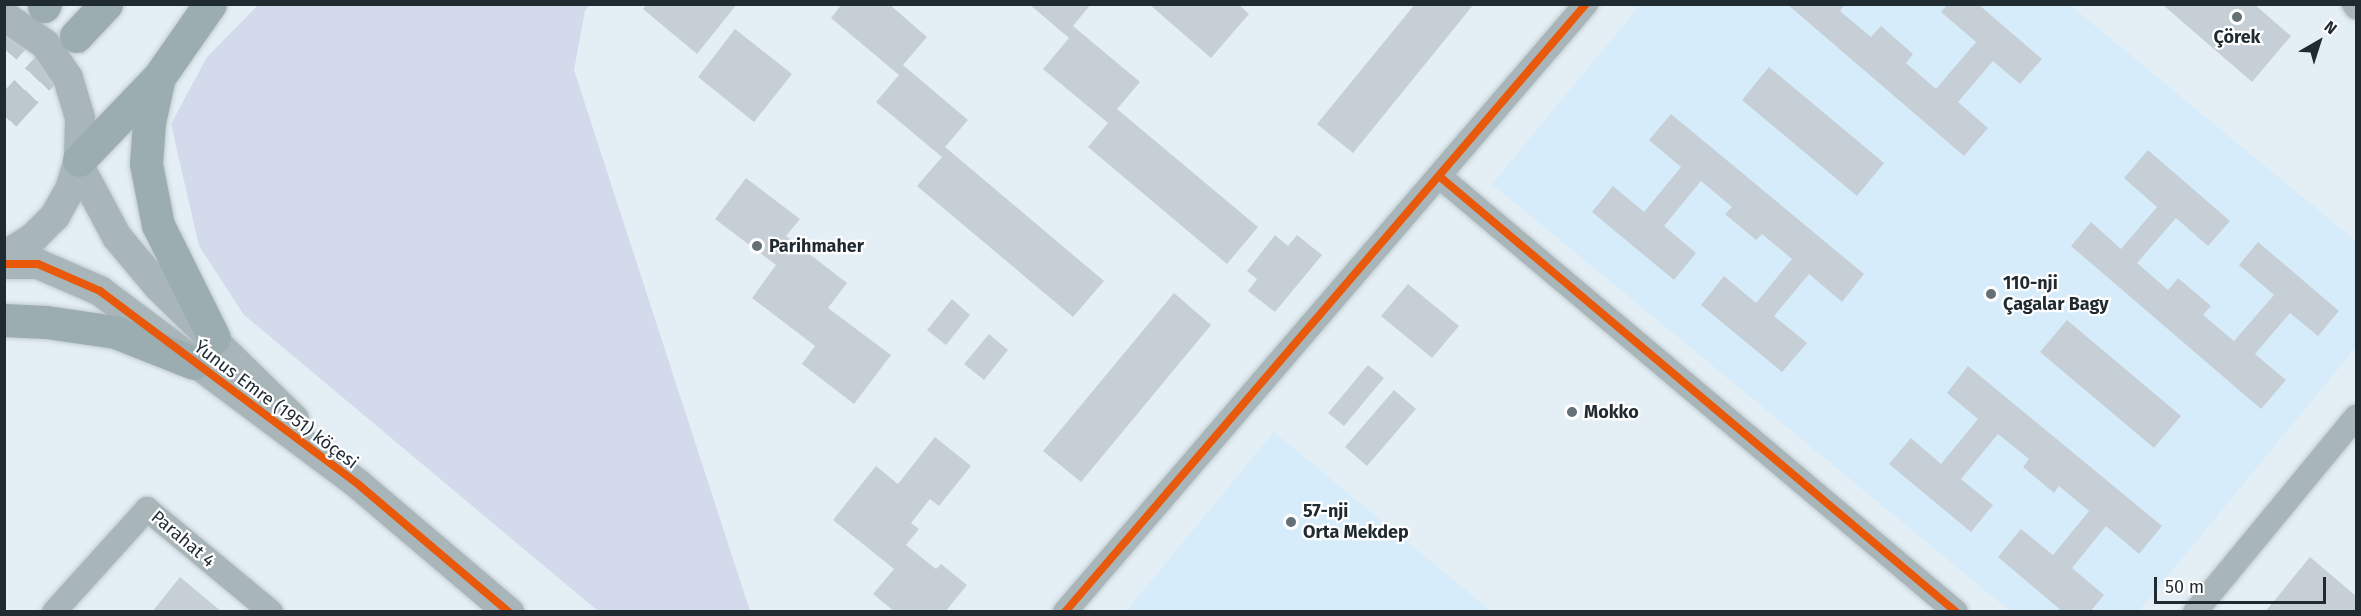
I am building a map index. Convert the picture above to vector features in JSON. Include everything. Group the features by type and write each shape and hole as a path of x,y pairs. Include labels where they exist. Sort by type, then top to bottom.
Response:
{"main road":[{"path":"76,36 106,4"},
{"path":"79,162 159,77 210,4"},
{"path":"159,77 149,122 146,164 158,225 214,338"},
{"path":"4,320 46,322 115,332 194,363"}],"street":[{"path":"1065,612 1586,4"},
{"path":"4,16 45,44 68,78 80,118 79,162 70,189 55,216 33,238 4,256"},
{"name":"Ýunus Emre (1951) köçesi","path":"79,162 117,237 159,286 214,338 359,485"},
{"path":"1439,176 1956,612"},
{"name":"Ýunus Emre (1951) köçesi","path":"4,264 38,264 100,291 359,485 509,612"},
{"path":"2195,612 2356,417"},
{"name":"Parahat 4","path":"54,612 147,509 271,612"}],"shaded area":[{"path":"258,5 590,5 585,11 574,70 750,611 598,611 244,315 199,246 171,124 207,57"},
{"name":"110-nji Çagalar Bagy","path":"1640,5 2070,5 2356,241 2356,347 2139,611 2010,611 1492,184"},
{"name":"57-nji Orta Mekdep","path":"1274,432 1491,611 1126,611"}],"building":[{"path":"647,4 737,4 697,54 643,9"},
{"path":"842,4 889,4 927,37 903,65 968,120 945,147 1104,281 1073,317 917,186 942,157 876,102 899,75 831,18"},
{"path":"1029,4 1091,4 1073,26 1140,82 1117,109 1258,227 1227,264 1088,147 1108,123 1043,69 1069,38"},
{"path":"1149,4 1238,4 1249,14 1211,58"},
{"path":"1415,4 1474,4 1353,153 1317,124"},
{"path":"1787,4 1845,4 1840,11 1871,37 1881,26 1913,54 1906,63 1936,89 1976,42 1941,12 1948,4 1978,4 2042,59 2020,84 1993,61 1958,102 1988,128 1964,156"},
{"path":"2162,4 2254,4 2291,36 2252,82"},
{"path":"735,29 792,74 754,122 698,77"},
{"path":"1769,67 1884,163 1857,196 1742,100"},
{"path":"1671,114 1864,274 1842,302 1809,274 1774,316 1807,343 1782,372 1701,305 1724,276 1756,303 1792,259 1762,234 1756,240 1725,214 1732,207 1701,181 1664,226 1696,253 1674,280 1592,212 1613,186 1644,212 1681,167 1649,140"},
{"path":"2148,150 2230,221 2208,246 2176,218 2137,263 2168,290 2178,278 2211,306 2203,315 2234,341 2274,295 2239,265 2258,242 2339,311 2318,336 2290,313 2255,354 2286,380 2261,409 2071,246 2091,222 2121,249 2157,207 2124,178"},
{"path":"746,178 800,219 786,236 847,283 828,308 891,355 854,404 802,364 815,346 752,298 776,265 715,219"},
{"path":"1275,235 1288,246 1297,235 1322,255 1275,312 1248,291 1257,279 1247,271"},
{"path":"1408,284 1459,326 1432,358 1381,316"},
{"path":"1174,293 1211,325 1081,482 1043,451"},
{"path":"952,299 970,315 946,345 927,330"},
{"path":"2067,320 2181,416 2154,448 2040,352"},
{"path":"989,334 1008,350 984,380 964,364"},
{"path":"1368,365 1384,378 1344,426 1328,413"},
{"path":"1968,366 2162,526 2139,554 2106,526 2072,568 2104,595 2090,612 2063,612 1998,557 2021,529 2053,555 2089,511 2059,486 2054,493 2023,467 2029,459 1998,434 1961,479 1993,505 1971,532 1889,464 1911,438 1941,464 1978,419 1947,393"},
{"path":"1394,390 1416,409 1367,466 1345,447"},
{"path":"935,437 971,466 939,506 930,499 911,523 919,529 906,545 936,569 941,564 967,585 945,612 910,612 907,609 905,612 895,612 873,594 894,569 833,520 876,466 898,484"},
{"path":"2310,557 2356,596 2356,612 2265,612"},
{"path":"180,577 222,612 152,612"}],"tunnel":[{"path":"4,48 42,7"},
{"path":"4,115 74,39"}],"cycle path":[{"path":"1065,612 1586,4"},
{"path":"1439,176 1956,612"},
{"path":"4,264 38,264 100,291 359,485 509,612"}],"place":[{"name":"Çörek","path":"2237,17"},
{"name":"Parihmaher","path":"757,246"},
{"name":"110-nji Çagalar Bagy","path":"1991,294"},
{"name":"Mokko","path":"1572,412"},
{"name":"57-nji Orta Mekdep","path":"1291,522"}]}
